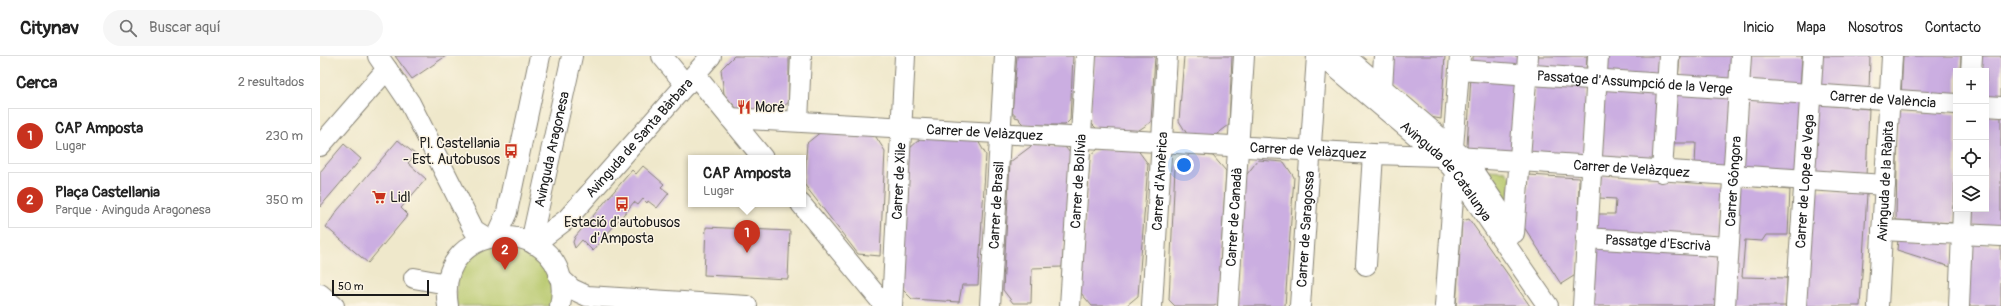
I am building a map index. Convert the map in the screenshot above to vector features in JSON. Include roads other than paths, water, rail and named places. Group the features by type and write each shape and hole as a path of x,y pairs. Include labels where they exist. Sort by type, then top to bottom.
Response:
{"street":[{"path":"492,237 508,212 540,56"},
{"name":"Avinguda Aragonesa","path":"532,243 572,56"},
{"path":"662,56 698,67 730,118 761,155"},
{"path":"798,121 801,56"},
{"name":"Carrer de Xile","path":"892,306 905,56"},
{"name":"Carrer de Brasil","path":"990,306 1006,56"},
{"name":"Carrer de Bolívia","path":"1070,306 1086,56"},
{"name":"Carrer d'Amèrica","path":"1152,306 1167,56"},
{"name":"Carrer de Canadà","path":"1228,306 1244,56"},
{"name":"Carrer de Saragossa","path":"1300,306 1317,56"},
{"name":"Avinguda de Catalunya","path":"1322,56 1454,159 1548,306"},
{"path":"1345,56 1382,87 1454,159 1514,233 1563,306"},
{"path":"1382,87 1384,56"},
{"path":"1583,306 1598,56"},
{"path":"1662,172 1669,56"},
{"name":"Carrer Góngora","path":"1724,306 1741,56"},
{"name":"Carrer de Lope de Vega","path":"1796,306 1813,56"},
{"name":"Avinguda de la Ràpita","path":"1878,306 1892,56"},
{"path":"1971,68 1972,56"},
{"path":"320,146 382,62 410,103 474,230 492,237"},
{"path":"1445,306 1459,63"},
{"name":"Passatge d'Assumpció de la Verge","path":"1459,63 1527,65 1596,79 1810,93"},
{"path":"1514,233 1521,163 1527,65"},
{"name":"Avinguda de Santa Bàrbara","path":"550,258 558,233 567,219 698,67"},
{"name":"Carrer de València","path":"1810,93 1953,104"},
{"path":"1989,106 2001,107"},
{"name":"Carrer de Velàzquez","path":"730,118 1373,154 1885,185"},
{"path":"1366,265 1373,154"},
{"path":"803,207 885,306"},
{"path":"470,221 478,224 495,223 508,212"},
{"path":"1959,306 1963,212"},
{"name":"Avinguda de Santa Bàrbara","path":"532,243 567,219"},
{"path":"448,306 448,284 452,268 467,249 471,235 470,221"},
{"path":"1882,230 2001,236"},
{"path":"467,249 492,237 515,236 532,243 550,258 559,277 561,289 560,306"},
{"name":"Passatge d'Escrivà","path":"1586,238 1728,247"},
{"path":"559,277 572,289 587,296 598,298 687,304 747,306"},
{"path":"414,278 448,284"},
{"path":"320,294 334,306"},
{"path":"568,306 582,300 598,298"}],"place":[{"name":"Moré","path":"744,107"},
{"name":"Pl. Castellania - Est. Autobusos","path":"511,151"},
{"name":"Lidl","path":"379,197"},
{"name":"Estació d'autobusos d'Amposta","path":"622,204"},
{"name":"CAP Amposta","path":"747,253"},
{"name":"Plaça Castellania","path":"505,270"}]}
